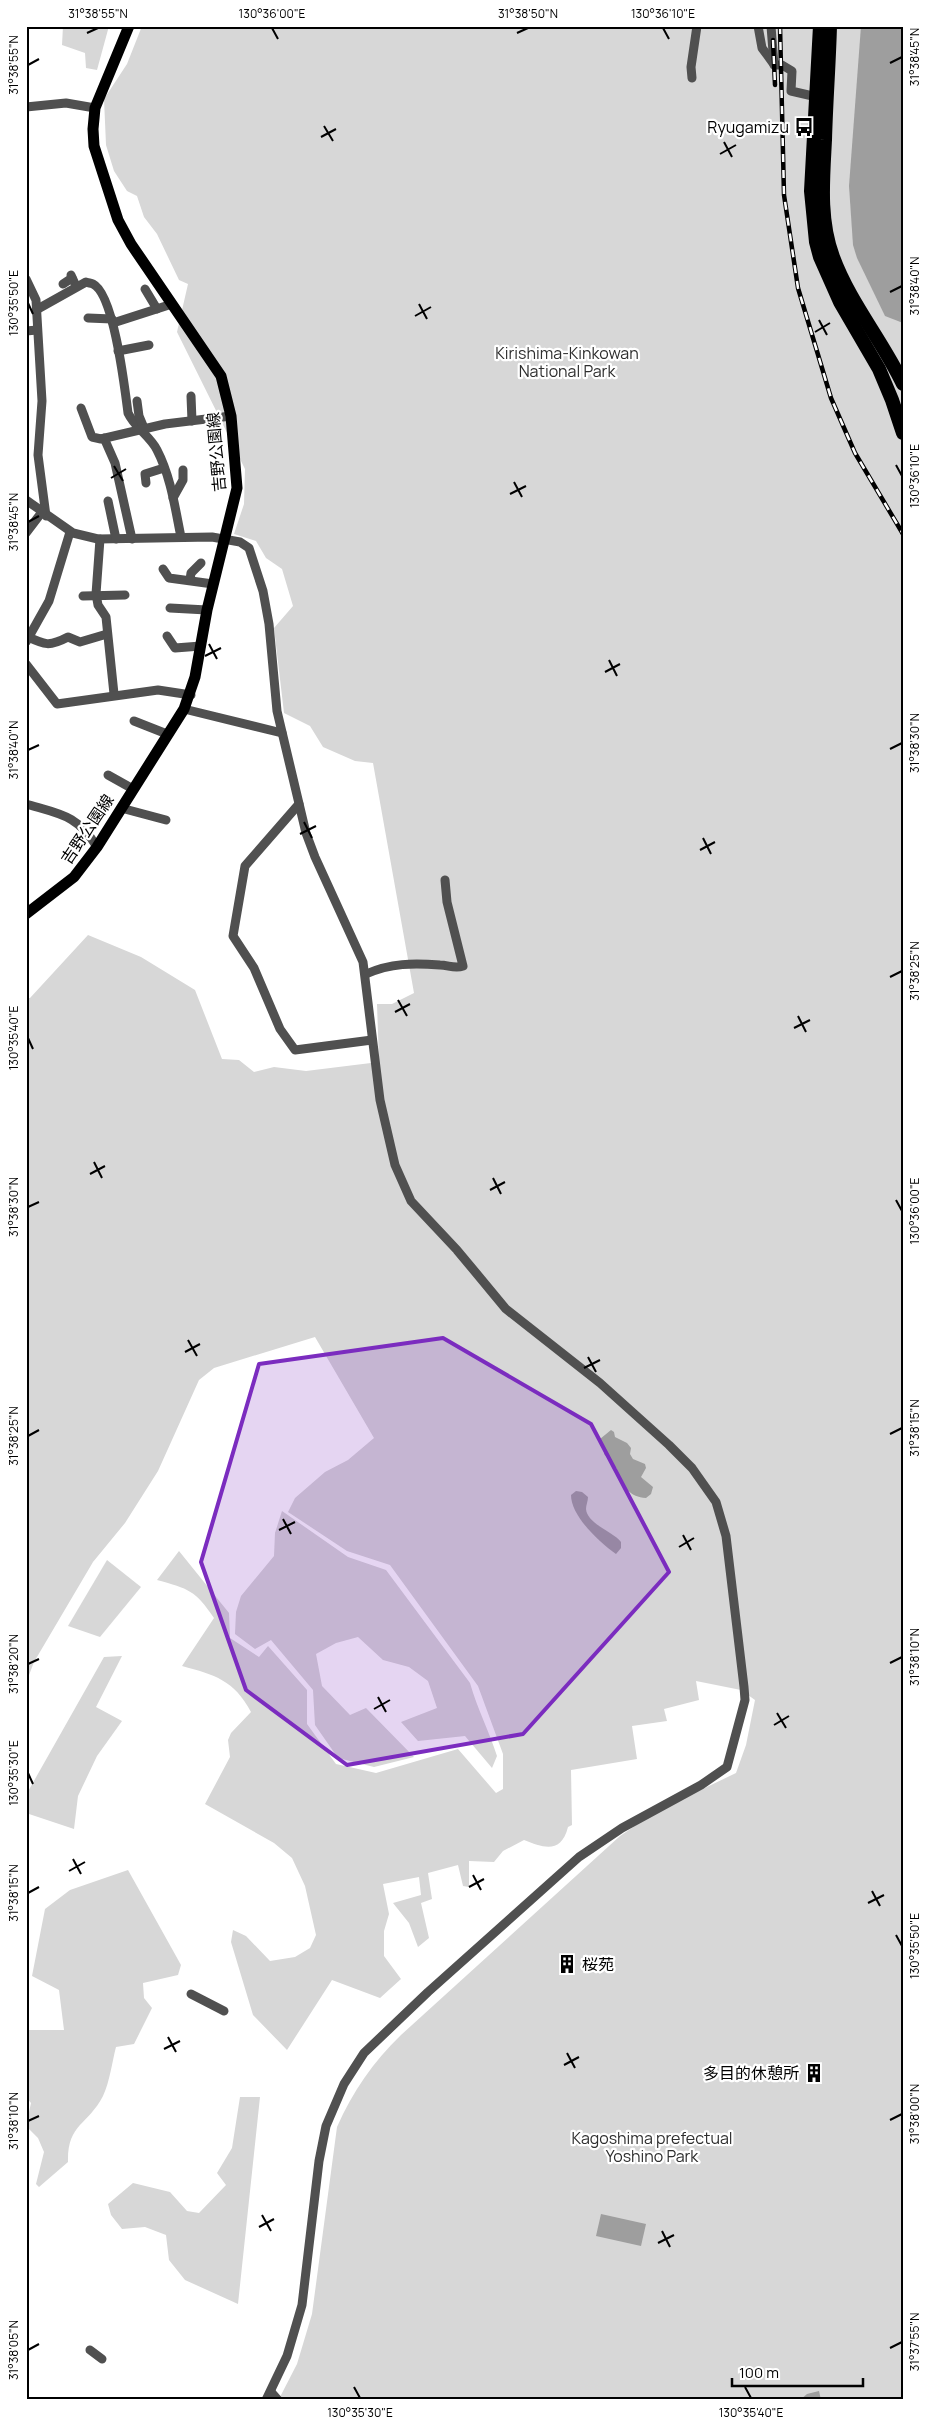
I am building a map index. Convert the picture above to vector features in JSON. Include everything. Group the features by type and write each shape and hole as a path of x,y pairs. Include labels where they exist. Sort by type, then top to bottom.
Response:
{"highway":[{"path":"820,26 811,191 813,225 818,250 840,302 879,369 903,433"},
{"path":"830,26 823,187 828,239 833,257 848,291 894,364 903,384"}],"main road":[{"name":"吉野公園線","path":"26,914 74,877 97,847 184,709 190,695 207,610 238,488 231,416 221,376 130,244 118,220 94,146 95,108 129,26"}],"street":[{"path":"692,78 691,67 697,26"},
{"path":"758,26 762,48 774,65"},
{"path":"771,26 774,65"},
{"path":"774,65 782,65 792,71 791,91 817,97"},
{"path":"26,107 66,103 95,108"},
{"path":"26,280 36,300 42,402 38,455 44,514 26,533"},
{"path":"36,310 73,280"},
{"path":"63,284 73,280 86,282 94,284 101,292 112,321 128,413 156,448 173,498 181,537"},
{"path":"144,289 157,309"},
{"path":"88,318 112,321 172,304"},
{"path":"26,331 37,330"},
{"path":"118,351 149,345"},
{"path":"191,396 192,421"},
{"path":"137,400 141,429"},
{"path":"81,408 92,437 104,438 141,429 231,416"},
{"path":"104,438 115,463 132,539"},
{"path":"146,483 145,474 164,468"},
{"path":"173,498 183,480 184,470"},
{"path":"26,500 70,532 100,539 225,538 240,542 249,548 259,577 269,624 274,693 299,804 315,857 359,951 366,974 380,1100 395,1165 411,1201 457,1250 506,1309 600,1383 669,1444 692,1468 716,1502 726,1536 744,1700 727,1767 701,1785 622,1828 579,1856 428,1992 359,2060 344,2084 326,2126 319,2161 302,2305 287,2356 268,2396 278,2400"},
{"path":"108,501 116,539"},
{"path":"70,532 49,602 27,638 46,645 54,645 68,637 80,642 108,634"},
{"path":"100,539 96,594 98,605 106,617 114,694"},
{"path":"190,580 191,573 201,563"},
{"path":"164,575 170,578 214,584"},
{"path":"83,596 96,594 125,595"},
{"path":"170,608 207,610"},
{"path":"167,636 175,648 201,646"},
{"path":"26,664 57,704 68,704 114,694 158,690 190,695"},
{"path":"184,709 282,733"},
{"path":"134,721 167,734"},
{"path":"108,775 133,788"},
{"path":"26,804 74,819 89,834 97,847"},
{"path":"299,804 246,866 233,936 254,968 280,1029 295,1050 372,1040"},
{"path":"121,808 166,820"},
{"path":"366,974 399,963 442,965 458,968 463,966 447,902 445,880"},
{"path":"191,1994 224,2011"},
{"path":"90,2350 102,2359"}],"highlighted area":[{"path":"443,1338 591,1424 669,1572 523,1734 347,1765 246,1690 201,1562 259,1364"}],"green space":[{"path":"63,26 109,26 97,70 86,68 85,53 62,45"},
{"path":"142,26 903,26 903,2400 285,2400 280,2397 297,2364 312,2314 337,2127 364,2078 401,2035 620,1836 657,1811 736,1773 746,1745 755,1700 741,1690 696,1681 699,1700 664,1709 667,1721 632,1726 637,1759 571,1770 572,1825 568,1827 561,1842 551,1847 545,1847 524,1840 503,1851 494,1862 469,1861 469,1887 463,1886 458,1865 428,1873 432,1899 421,1903 429,1938 418,1947 409,1923 393,1903 421,1895 419,1877 383,1884 389,1914 384,1931 384,1956 401,1979 380,1998 332,1980 287,2050 253,2015 231,1942 233,1930 246,1936 270,1961 295,1957 310,1948 316,1935 305,1886 292,1858 274,1843 205,1804 230,1757 228,1740 231,1733 251,1712 238,1693 222,1680 204,1672 182,1666 214,1618 202,1602 190,1592 157,1580 179,1551 229,1613 230,1638 259,1657 268,1646 307,1690 307,1724 336,1764 376,1773 458,1749 496,1793 503,1789 503,1754 478,1686 390,1565 347,1551 288,1512 295,1498 325,1472 348,1460 374,1438 315,1337 214,1368 199,1380 158,1471 125,1523 93,1562 34,1662 26,1683 26,998 30,998 88,935 141,957 195,990 222,1059 239,1060 254,1072 274,1067 306,1071 379,1062 377,1004 392,1004 414,993 373,763 355,761 323,747 310,726 284,713 274,628 293,606 282,569 266,558 256,541 234,534 244,504 245,469 177,332 188,284 179,280 157,234 144,217 137,196 127,191 114,171 106,145 104,99 127,64"},
{"path":"282,1511 348,1557 386,1570 470,1683 497,1756 492,1768 465,1736 418,1741 401,1722 437,1708 428,1681 409,1667 383,1660 358,1637 336,1643 316,1654 322,1686 350,1715 366,1708 414,1757 374,1767 338,1758 315,1725 313,1690 271,1640 255,1649 235,1634 236,1612 241,1596 274,1556 275,1533"},
{"path":"107,1560 141,1587 100,1637 68,1626"},
{"path":"122,1656 96,1707 122,1721 97,1756 78,1796 74,1829 26,1813 26,1795 104,1657"},
{"path":"128,1870 181,1965 178,1975 143,1983 144,1998 152,2008 134,2044 116,2047 103,2096 75,2132 71,2140 68,2162 39,2187 36,2184 44,2152 38,2138 26,2126 31,2103 26,2097 26,2030 64,2030 59,1990 32,1976 45,1909 70,1890"},
{"path":"240,2097 260,2097 238,2304 185,2280 169,2260 166,2235 145,2227 122,2229 111,2215 108,2204 133,2183 170,2192 187,2211 199,2213 226,2185 217,2173 232,2148"}],"shaded area":[{"path":"861,26 903,26 903,323 885,316 857,258 853,245 849,186"},
{"path":"611,1430 614,1432 615,1437 627,1443 631,1448 630,1454 633,1459 645,1464 646,1468 641,1477 653,1487 651,1494 646,1498 636,1496 625,1487 616,1475 617,1469 604,1454 605,1449 600,1439"},
{"path":"576,1491 582,1492 588,1497 586,1509 591,1519 621,1542 621,1548 616,1554 594,1536 581,1520 572,1503 571,1495"},
{"path":"601,2214 646,2224 641,2246 596,2236"},
{"path":"819,2391 821,2400 800,2400 807,2394"}],"railway":[{"path":"780,26 784,195 798,288 831,398 855,453 903,534"},
{"path":"773,40 775,85"}],"place":[{"name":"Ryugamizu","path":"804,127"},
{"name":"桜苑","path":"567,1964"},
{"name":"多目的休憩所","path":"814,2073"}],"park label":[{"name":"Kirishima-Kinkowan National Park","path":"567,362"},
{"name":"Kagoshima prefectual Yoshino Park","path":"652,2147"}]}
